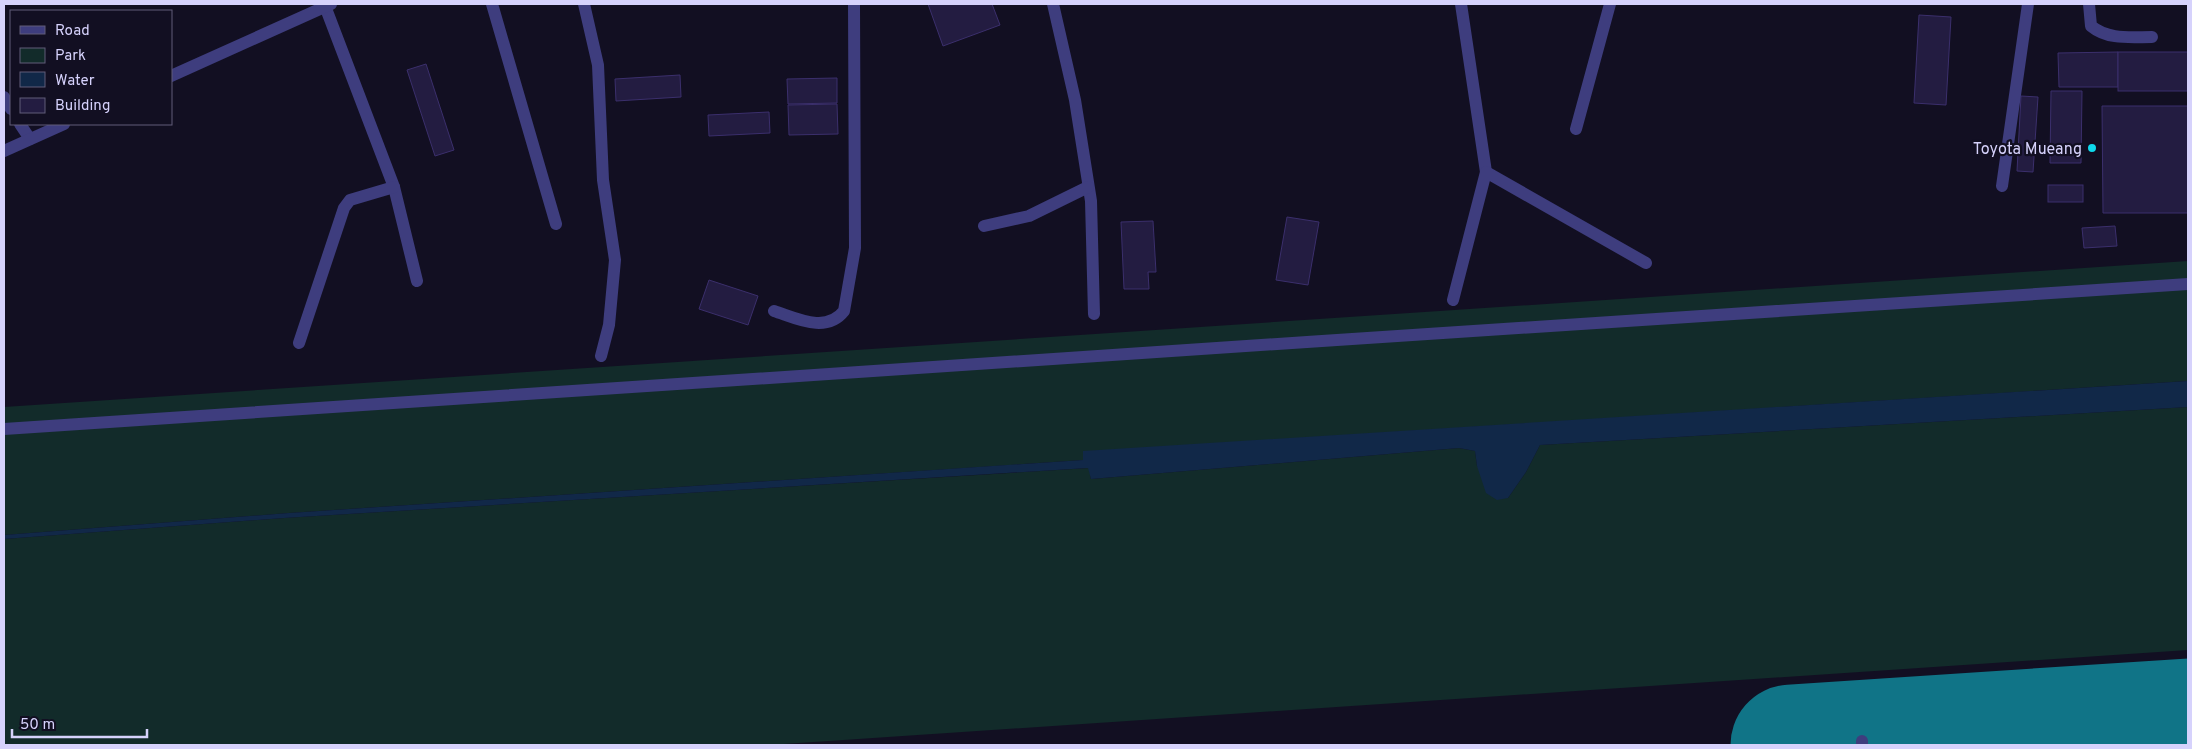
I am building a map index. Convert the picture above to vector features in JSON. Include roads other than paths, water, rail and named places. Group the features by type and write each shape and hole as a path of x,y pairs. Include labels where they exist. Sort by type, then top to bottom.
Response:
{"street":[{"path":"492,4 556,224"},
{"path":"584,4 598,65 604,180 615,260 609,325 602,356"},
{"path":"774,311 816,324 838,318 844,311 855,248 854,4"},
{"path":"1053,4 1075,100 1091,201 1094,314"},
{"path":"1453,300 1486,172 1461,4"},
{"path":"1576,129 1610,4"},
{"path":"2002,186 2028,4"},
{"path":"2089,4 2091,26 2099,32 2108,36 2152,37"},
{"path":"172,76 328,5 394,187 417,281"},
{"path":"21,125 30,139"},
{"path":"4,151 62,125"},
{"path":"1486,172 1646,263"},
{"path":"299,343 344,208 350,200 394,187"},
{"path":"984,226 1029,216 1088,187"},
{"path":"4,429 659,383 1084,358 2188,284"}],"water":[{"path":"2188,381 2188,407 1540,445 1526,472 1508,498 1497,500 1486,493 1477,466 1475,451 1459,448 1091,479 1088,468 284,518 4,539 4,535 289,513 1083,460 1083,451"}],"place":[{"name":"Toyota Mueang","path":"2092,148"}]}
